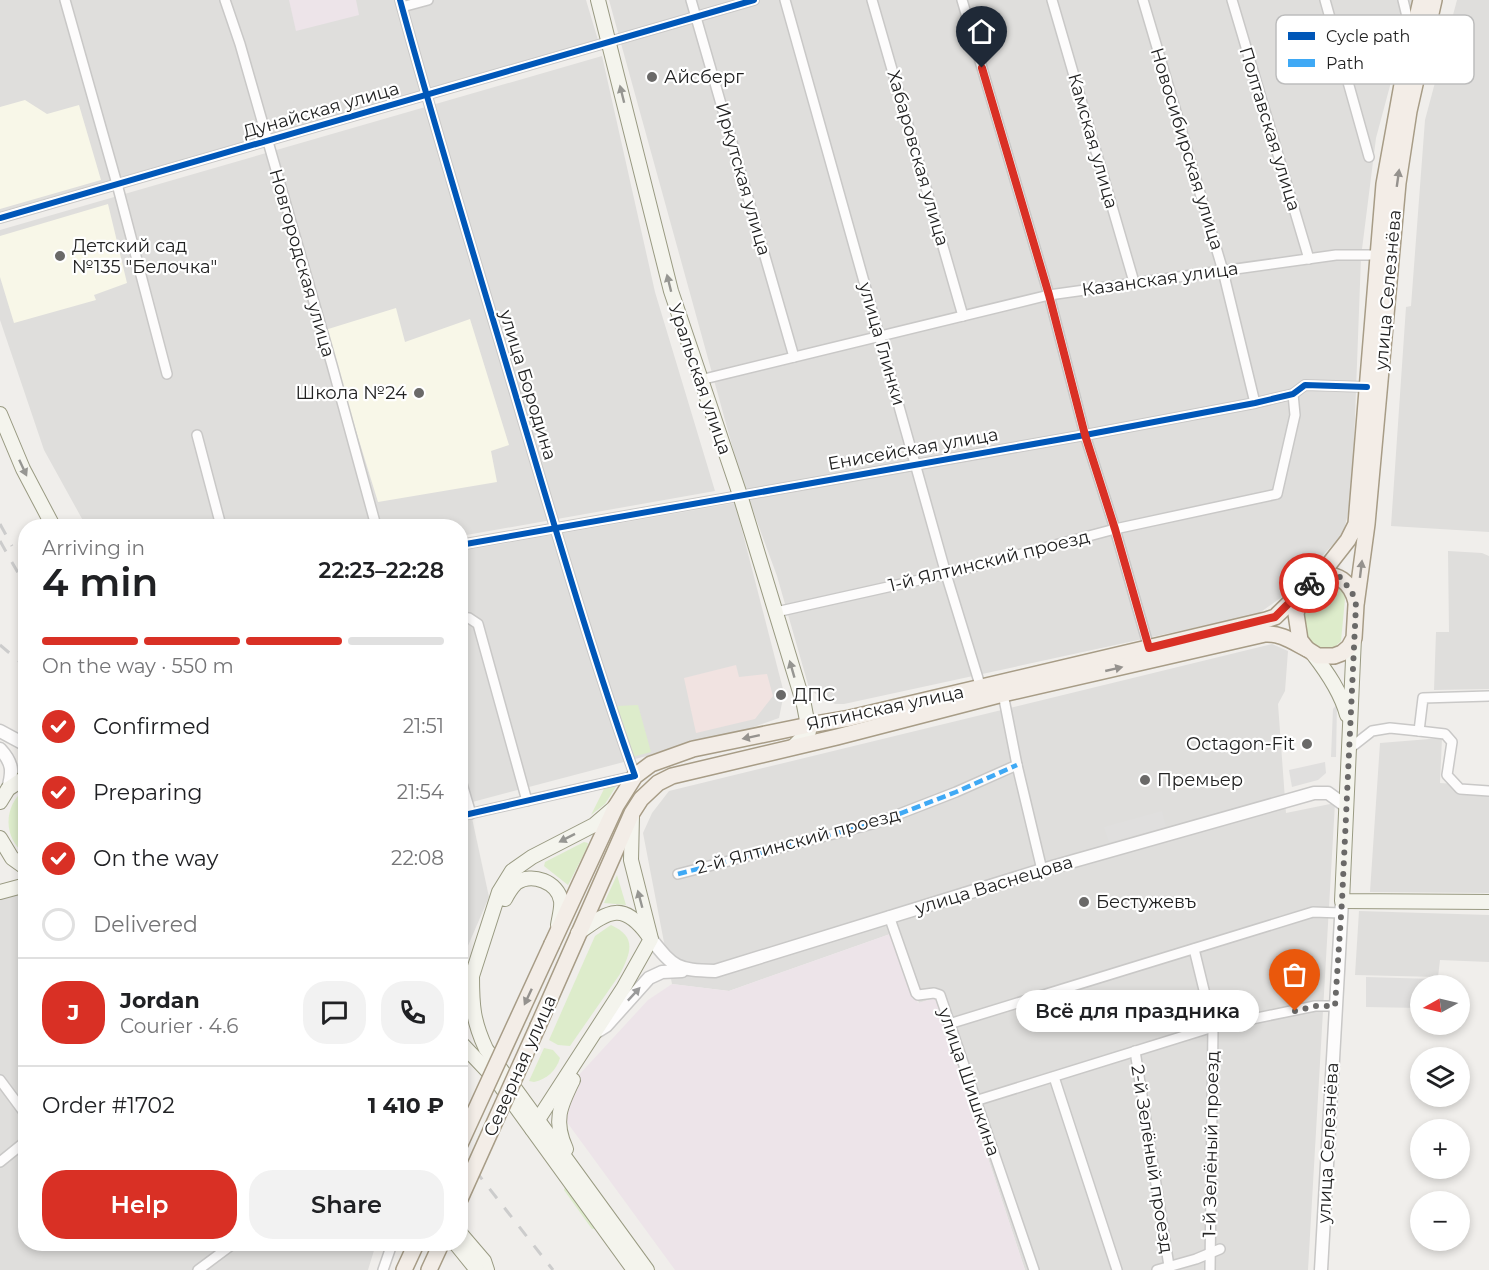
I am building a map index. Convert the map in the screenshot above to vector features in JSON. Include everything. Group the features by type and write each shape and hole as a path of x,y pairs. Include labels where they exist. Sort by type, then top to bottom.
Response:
{"main road":[{"name":"Уральская улица","path":"598,0 671,291 740,495 808,725"},
{"name":"улица Селезнёва","path":"1417,15 1421,0"},
{"name":"улица Селезнёва","path":"1430,15 1434,0"},
{"name":"улица Селезнёва","path":"1317,577 1348,540 1356,524 1384,184 1402,84"},
{"name":"улица Селезнёва","path":"1356,612 1367,524 1398,183 1415,84"},
{"path":"0,414 23,469 49,519"},
{"path":"1332,574 1340,577 1352,592 1356,612 1354,638 1349,647 1334,656 1310,652 1300,640 1296,614 1304,589 1317,577 1332,574"},
{"name":"Ялтинская улица","path":"635,776 651,764 693,749 850,718 1266,620 1275,617 1304,589"},
{"name":"Ялтинская улица","path":"658,783 688,772 1003,694 1264,634 1274,633 1284,636 1310,652"},
{"name":"улица Селезнёва","path":"1342,907 1354,638"},
{"name":"улица Селезнёва","path":"1310,652 1340,694 1350,729"},
{"path":"792,748 806,736 809,731 808,725"},
{"name":"Северная улица","path":"468,1127 616,806 635,776"},
{"path":"0,802 11,780"},
{"name":"Северная улица","path":"468,1181 632,813 641,799 658,783"},
{"name":"Северная улица","path":"468,983 482,947 498,892 512,871 532,857 594,825 616,806"},
{"path":"535,1124 593,1035 651,939 631,860 632,813"},
{"path":"0,838 12,858 18,862"},
{"path":"482,947 509,890 518,882 534,878 548,882 557,890 562,902 558,932"},
{"path":"0,892 18,887"},
{"path":"1342,907 1489,902"},
{"path":"578,933 594,922 618,911 626,913 644,929 651,939"},
{"path":"468,979 472,976"},
{"name":"Северная улица","path":"472,976 472,1010 486,1049 535,1124"},
{"path":"468,1050 572,1168 647,1270"},
{"path":"572,1168 560,1137 558,1123 559,1111 573,1080 577,1060"},
{"path":"535,1124 634,1270"},
{"path":"404,1270 413,1251"},
{"path":"429,1270 438,1251"},
{"path":"468,1251 485,1268"}],"street":[{"path":"65,0 167,374"},
{"name":"Новгородская улица","path":"225,0 240,44 332,364 373,519"},
{"path":"401,4 428,0"},
{"name":"Иркутская улица","path":"691,0 794,357"},
{"name":"Дунайская улица","path":"0,218 754,0"},
{"name":"улица Глинки","path":"785,0 946,574 981,688"},
{"name":"Хабаровская улица","path":"872,0 963,316"},
{"path":"962,0 1049,295 1085,435 1149,648"},
{"name":"Камская улица","path":"1052,0 1134,282"},
{"name":"Новосибирская улица","path":"1143,0 1223,271 1255,403"},
{"name":"Полтавская улица","path":"1232,0 1309,259"},
{"path":"1325,0 1329,15"},
{"path":"1403,0 1407,15"},
{"name":"улица Бородина","path":"401,4 555,528 635,776"},
{"path":"1349,84 1370,157"},
{"name":"Казанская улица","path":"700,380 1049,295 1336,255 1378,255"},
{"name":"Енисейская улица","path":"468,544 1255,403 1293,394 1305,385 1367,387"},
{"name":"1-й Ялтинский проезд","path":"776,612 946,574 1115,529 1277,494 1295,415 1293,394"},
{"path":"197,435 219,519"},
{"path":"468,618 478,624 526,801"},
{"path":"1003,694 1042,870"},
{"path":"1419,731 1423,698 1489,696"},
{"path":"1349,749 1372,731 1389,728 1445,734 1452,742 1447,775 1460,789 1489,791"},
{"path":"0,731 18,741"},
{"path":"0,749 10,761 11,780"},
{"name":"2-й Ялтинский проезд","path":"678,874 876,823 1017,765"},
{"name":"Ялтинская улица","path":"468,815 635,776"},
{"name":"улица Васнецова","path":"651,939 671,964 690,970 715,971 1042,870 1314,793 1328,793 1346,806"},
{"path":"468,804 471,814"},
{"path":"949,1024 1313,912 1342,907"},
{"name":"улица Селезнёва","path":"1321,1270 1342,907"},
{"name":"улица Шишкина","path":"889,916 916,993 918,995 934,993 940,995 1034,1270"},
{"name":"1-й Зелёный проезд","path":"1194,949 1213,1027 1210,1270"},
{"path":"593,1035 606,1026 649,978 662,972 690,970"},
{"path":"975,1101 1213,1027 1315,1006 1335,1006"},
{"name":"2-й Зелёный проезд","path":"1135,1051 1169,1266"},
{"path":"1054,1077 1117,1270"},
{"path":"0,1080 18,1104"},
{"path":"0,1162 18,1147"},
{"path":"1157,1270 1210,1255 1220,1249"},
{"path":"198,1270 224,1251"},
{"path":"383,1270 390,1251"}],"shaded area":[{"path":"0,0 586,0 598,40 0,212"},
{"path":"289,0 356,0 359,15 296,31"},
{"path":"609,0 1413,0 1409,15 1276,15 1276,84 1390,84 1376,138 1361,257 1352,497 1343,534 1286,594 1258,614 844,704 835,704 809,688 777,576 741,478"},
{"path":"1457,0 1489,0 1489,532 1391,526 1406,307 1411,306 1425,120 1435,84 1474,84 1474,15 1453,15"},
{"path":"602,56 655,292 715,491 468,535 468,519 82,519 44,450 0,320 0,230"},
{"path":"25,100 47,114 79,105 101,180 0,209 0,107"},
{"name":"Детский сад №135 \"Белочка\"","path":"108,204 127,283 94,295 96,300 14,323 0,277 0,236"},
{"name":"Школа №24","path":"396,308 405,342 470,319 509,445 491,451 497,482 378,502 325,330"},
{"path":"735,503 784,693 779,718 745,730 468,803 468,550"},
{"path":"1448,551 1482,553 1489,556 1489,689 1434,690 1436,632 1449,632"},
{"path":"1272,644 1288,651 1285,691 1278,704 1286,813 1335,803 1308,1270 1025,1270 935,998 919,1003 893,933 729,991 672,984 643,833 652,813 669,791"},
{"path":"736,665 739,677 767,674 773,696 755,719 696,733 684,678"},
{"path":"1337,704 1336,757 1331,757 1333,709"},
{"path":"1442,738 1440,783 1489,786 1489,893 1370,892 1380,743"},
{"path":"1325,762 1326,773 1318,780 1292,787 1289,770"},
{"path":"1162,811 1166,827 1109,842 1104,827"},
{"path":"472,818 489,897 468,946 468,819"},
{"path":"18,894 18,1251 374,1251 368,1270 0,1270 0,898"},
{"path":"1359,911 1489,915 1489,962 1440,960 1438,975 1355,975"},
{"path":"893,933 918,1003 935,998 1025,1270 675,1270 561,1114 577,1077 648,1000 672,984 729,991"},
{"path":"1366,977 1410,978 1410,1008 1366,1007"}],"green space":[{"path":"1335,582 1344,591 1345,599 1341,641 1332,650 1317,650 1304,625 1306,600 1318,584"},
{"path":"638,705 651,752 632,757 617,706"},
{"path":"617,785 605,804 591,815 605,787"},
{"path":"18,796 18,847 8,822"},
{"path":"584,842 588,843 587,848 568,885 544,866 545,862"},
{"path":"617,875 626,905 604,903"},
{"path":"611,925 628,940 629,952 624,966 570,1046 558,1045 549,1040 595,936"},
{"path":"544,1048 553,1050 560,1058 558,1063 547,1077 534,1082 529,1081"},
{"path":"566,1184 598,1228 592,1229 564,1190"}],"railway":[{"path":"0,524 12,546"},
{"path":"0,541 18,573"},
{"path":"0,645 18,660"},
{"path":"468,1161 553,1270"}],"marked path":[{"path":"678,874 876,823 1017,765"}],"cycle path":[{"path":"400,0 444,157 562,552 635,776 468,814"},
{"path":"0,218 754,0"},
{"path":"468,544 1255,403 1293,394 1305,385 1367,387"}],"way so far":[{"path":"1295,1011 1315,1006 1335,1006 1356,605 1352,592 1340,577 1332,574 1324,575 1309,583"}],"place":[{"name":"Айсберг","path":"652,77"},
{"name":"Детский сад №135 \"Белочка\"","path":"60,256"},
{"name":"Школа №24","path":"419,393"},
{"name":"ДПС","path":"781,695"},
{"name":"Octagon-Fit","path":"1307,744"},
{"name":"Премьер","path":"1145,780"},
{"name":"Бестужевъ","path":"1084,902"},
{"name":"Всё для праздника","path":"1295,1011"}],"route":[{"path":"982,68 1049,295 1085,435 1149,648 1275,617 1309,583"}]}
